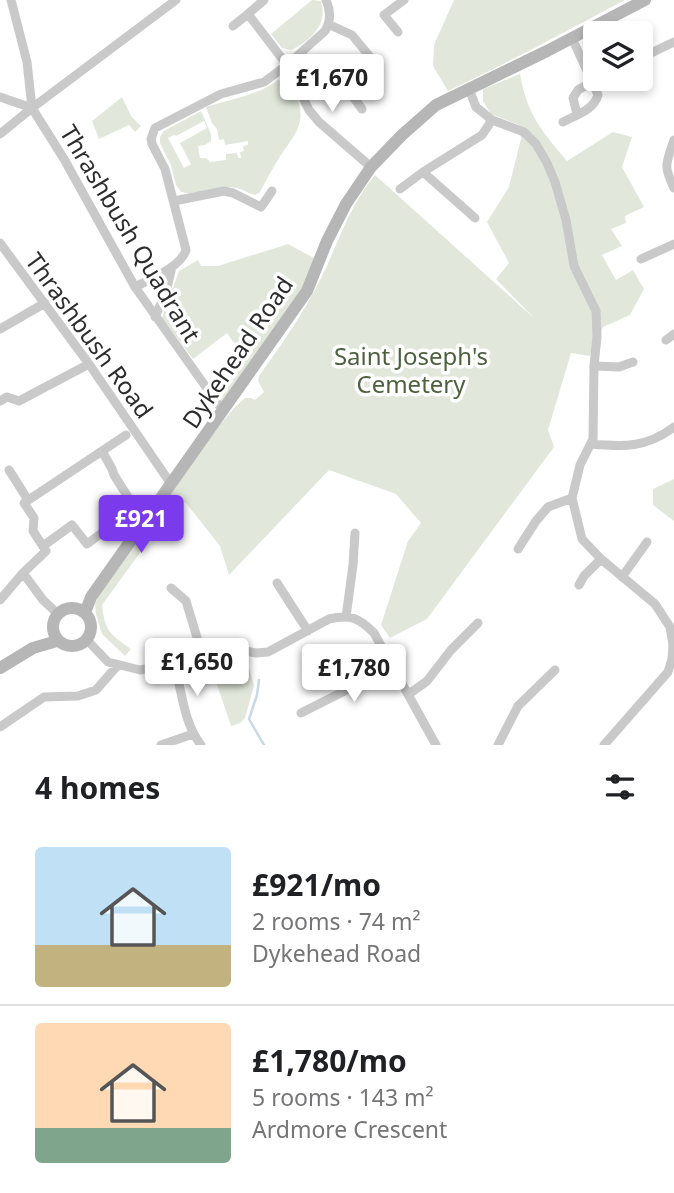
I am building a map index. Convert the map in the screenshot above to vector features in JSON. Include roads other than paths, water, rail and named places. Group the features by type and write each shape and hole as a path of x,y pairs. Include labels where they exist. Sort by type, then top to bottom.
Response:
{"street":[{"path":"12,0 27,62 33,108"},
{"path":"0,134 176,0"},
{"path":"233,26 264,0"},
{"path":"135,287 172,267 185,255 186,250 165,169 152,144 155,128 221,94 264,82 287,65 317,39 328,24 330,9 327,0"},
{"path":"398,32 384,15 404,0"},
{"name":"Dykehead Road","path":"85,613 91,597 307,291 327,241 346,204 371,167 436,105 645,0"},
{"path":"248,14 287,65 304,102 314,116 371,167"},
{"path":"328,24 352,35 376,64 376,73 354,98"},
{"path":"572,38 583,62"},
{"path":"653,52 674,42"},
{"path":"344,88 362,109"},
{"path":"578,114 573,98 578,90 583,88"},
{"path":"469,89 476,107 492,120 524,132 536,144 547,163 566,220 574,266 596,311 593,439 580,465 572,498 582,539 601,559 655,604 672,626 672,659 668,672 604,745"},
{"path":"563,122 596,103 596,91"},
{"path":"0,97 33,108"},
{"name":"Thrashbush Quadrant","path":"33,108 135,287 223,411"},
{"path":"400,189 482,135 492,120"},
{"path":"674,141 666,166 674,188"},
{"path":"423,172 475,218"},
{"path":"174,201 224,191 261,207 272,191"},
{"name":"Thrashbush Road","path":"0,243 89,364 171,484"},
{"path":"641,259 674,244"},
{"path":"155,317 166,292 172,267"},
{"path":"0,329 45,303"},
{"path":"594,366 619,367 633,362"},
{"path":"0,401 7,397 19,401 89,364"},
{"path":"590,444 632,446 654,440 674,427"},
{"path":"0,598 46,551 33,531 34,519 24,503 126,435"},
{"path":"43,546 72,525 87,544 135,508 102,451"},
{"path":"9,470 28,500"},
{"path":"518,549 548,507 572,498"},
{"path":"346,617 355,533"},
{"path":"622,577 647,542"},
{"path":"579,585 601,559"},
{"path":"23,573 43,600 58,614"},
{"path":"277,583 308,632"},
{"path":"171,588 186,601 202,653"},
{"path":"68,608 79,609 85,613 91,624 86,640 73,647 57,641 52,627 58,614 68,608"},
{"path":"86,640 108,662 140,670 219,649 268,652 330,619 346,617 361,620 374,633 394,666 436,745"},
{"path":"409,694 427,681 451,650 478,623"},
{"path":"0,668 33,648 57,641"},
{"path":"174,663 183,706 193,734 201,745"},
{"path":"0,727 44,697 78,696 96,690 118,664"},
{"path":"301,713 394,666"},
{"path":"498,745 519,706 555,670"},
{"path":"161,745 193,734"}],"waterway":[{"path":"259,680 249,719 264,745"}],"park label":[{"name":"Saint Joseph's Cemetery","path":"411,369"}]}
